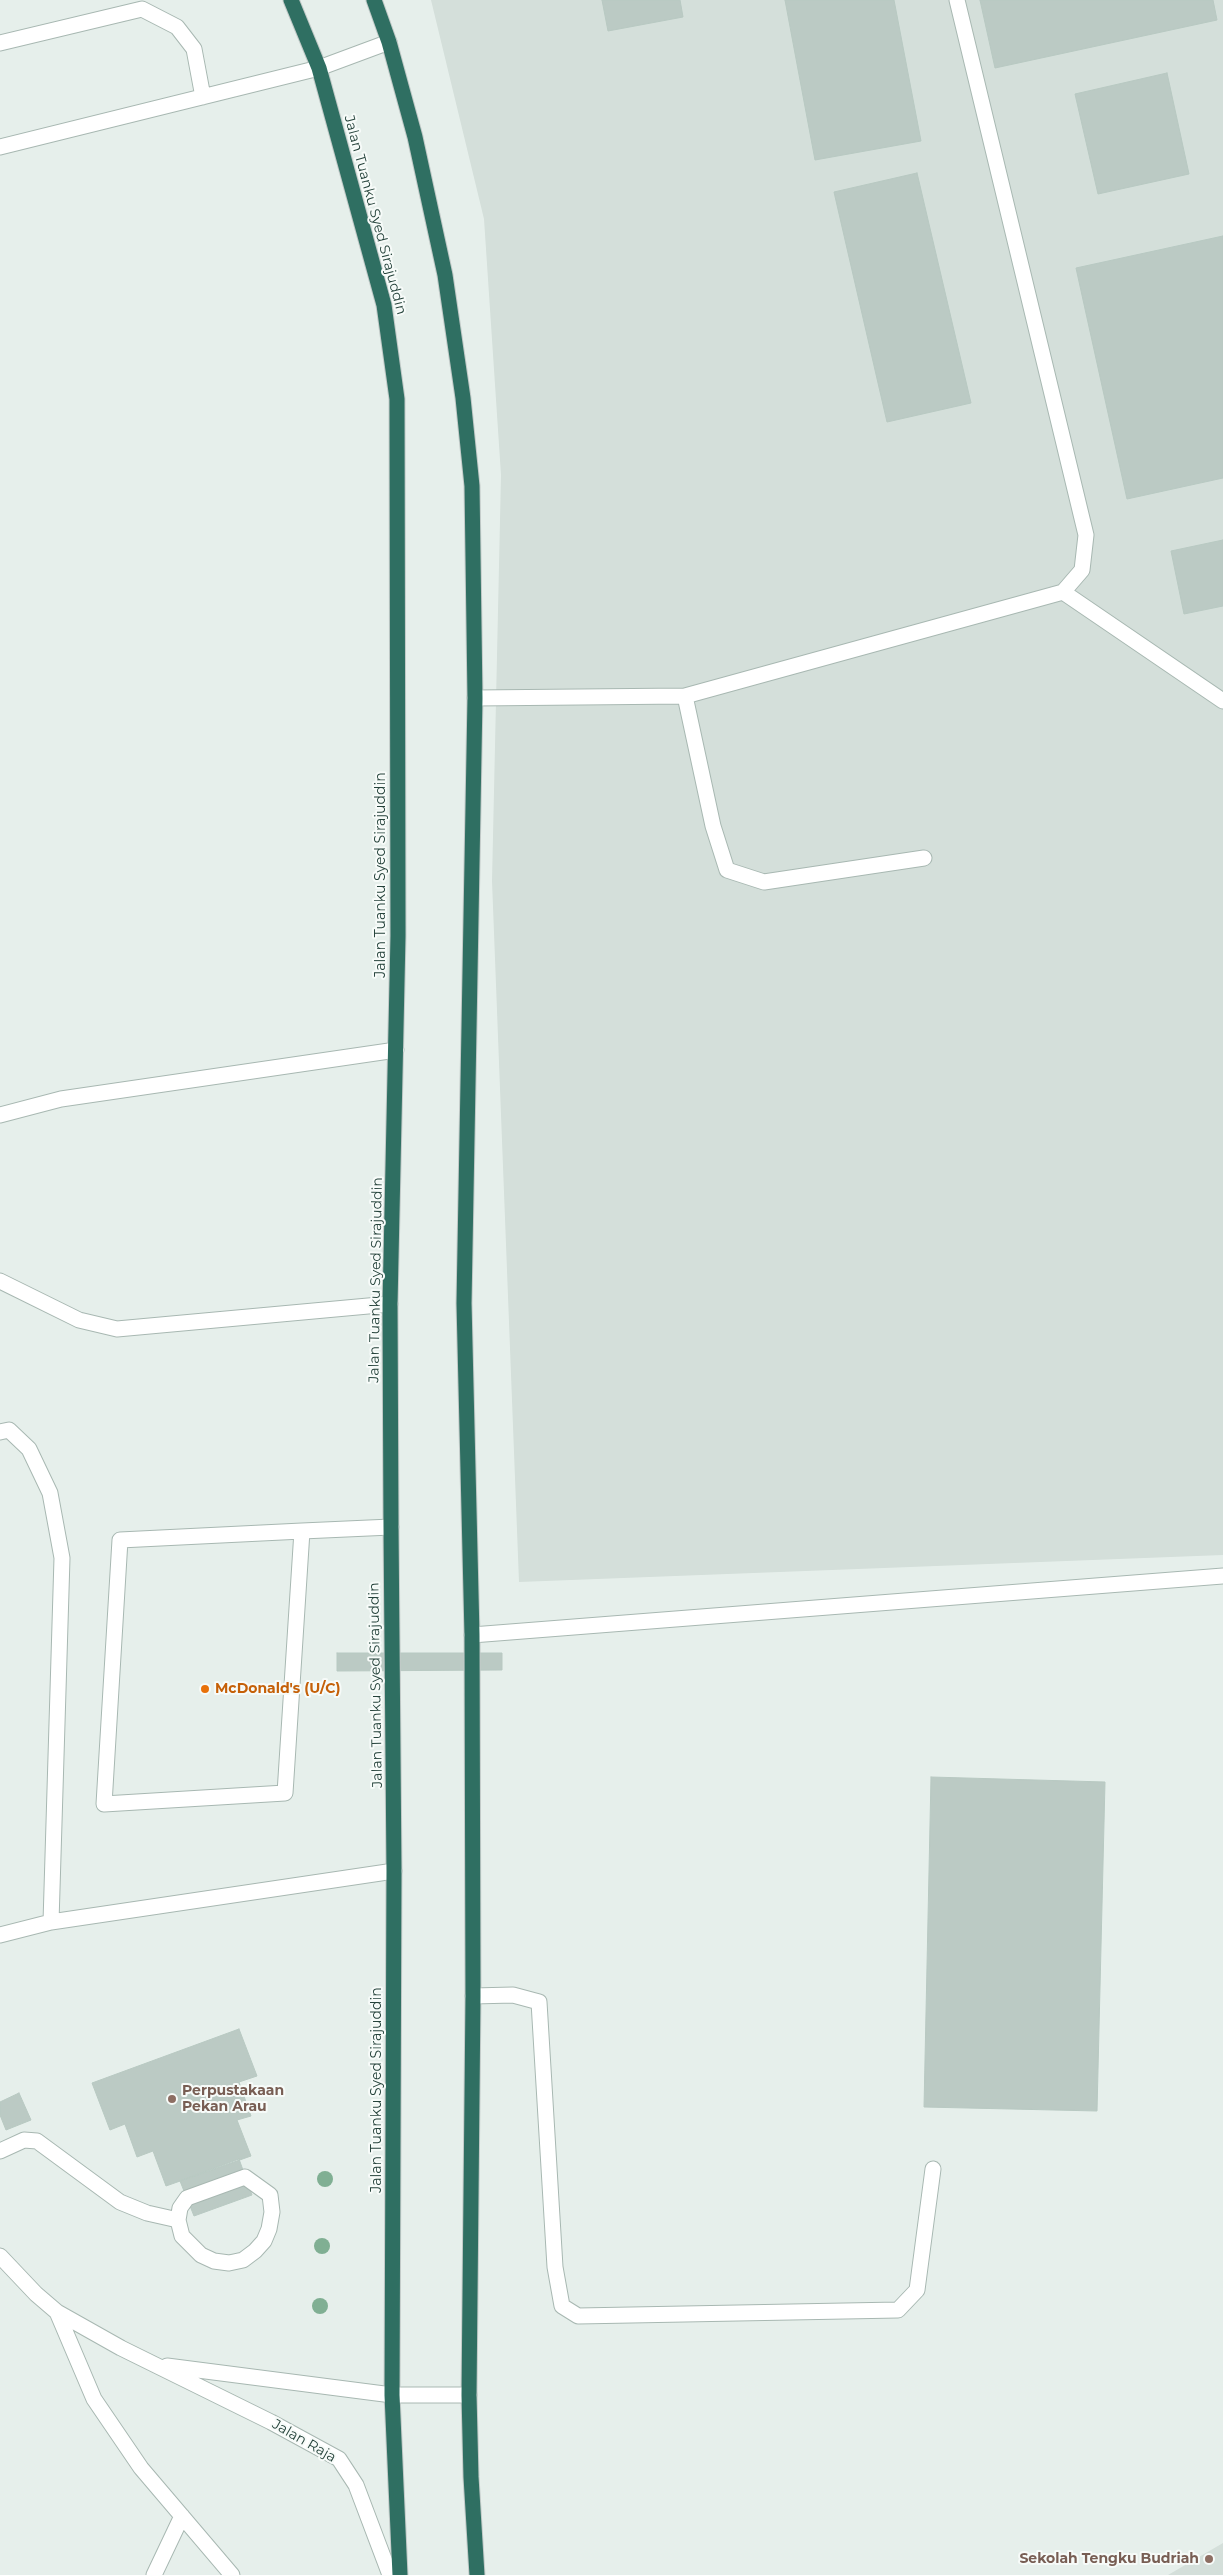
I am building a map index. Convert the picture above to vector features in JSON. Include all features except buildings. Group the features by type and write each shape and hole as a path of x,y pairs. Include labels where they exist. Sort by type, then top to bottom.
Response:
{"highway":[{"name":"Jalan Tuanku Syed Sirajuddin","path":"291,0 319,68 384,304 397,399 398,936 390,1304 394,1871 392,2395 400,2575"},
{"path":"374,0 389,42 415,137 445,275 463,398 472,486 475,698 464,1303 472,1636 473,1996 469,2395 471,2477 477,2575"}],"street":[{"path":"475,698 685,696 1064,592 1082,570 1086,535 957,0"},
{"path":"0,43 142,9 177,27 194,49 203,97"},
{"path":"0,147 319,68 389,42"},
{"path":"1064,592 1223,701"},
{"path":"685,696 713,826 727,870 764,882 924,858"},
{"path":"0,1115 61,1099 396,1050"},
{"path":"0,1281 79,1320 117,1329 390,1304"},
{"path":"0,1432 9,1430 29,1449 50,1493 62,1558 51,1922"},
{"path":"302,1531 285,1792 104,1804 120,1540 302,1531 391,1527"},
{"path":"472,1636 1223,1576"},
{"path":"0,1935 51,1922 394,1871"},
{"path":"473,1996 512,1994 539,2002 555,2267 562,2306 578,2316 898,2310 917,2290 933,2169"},
{"path":"0,2152 24,2140 37,2141 120,2202 147,2213 178,2220"},
{"path":"245,2177 270,2195 272,2212 269,2230 264,2241 255,2252 243,2260 229,2263 214,2261 202,2255 182,2236 178,2220 180,2208 187,2198 245,2177"},
{"name":"Jalan Raja","path":"0,2256 36,2294 57,2312 155,2365 271,2422 339,2459 356,2486 390,2575"},
{"path":"57,2312 94,2399 141,2468 232,2575"},
{"name":"Jalan Raja","path":"155,2365 392,2395 469,2395"},
{"path":"154,2575 182,2516"}],"shaded area":[{"path":"431,0 1223,0 1223,1555 519,1582 492,881 501,475 484,219"},
{"name":"Sekolah Tengku Budriah","path":"1223,2543 1223,2575 1168,2575"}],"place":[{"name":"McDonald's (U/C)","path":"205,1689"},
{"name":"Perpustakaan Pekan Arau","path":"172,2099"},
{"name":"Sekolah Tengku Budriah","path":"1209,2559"}]}
